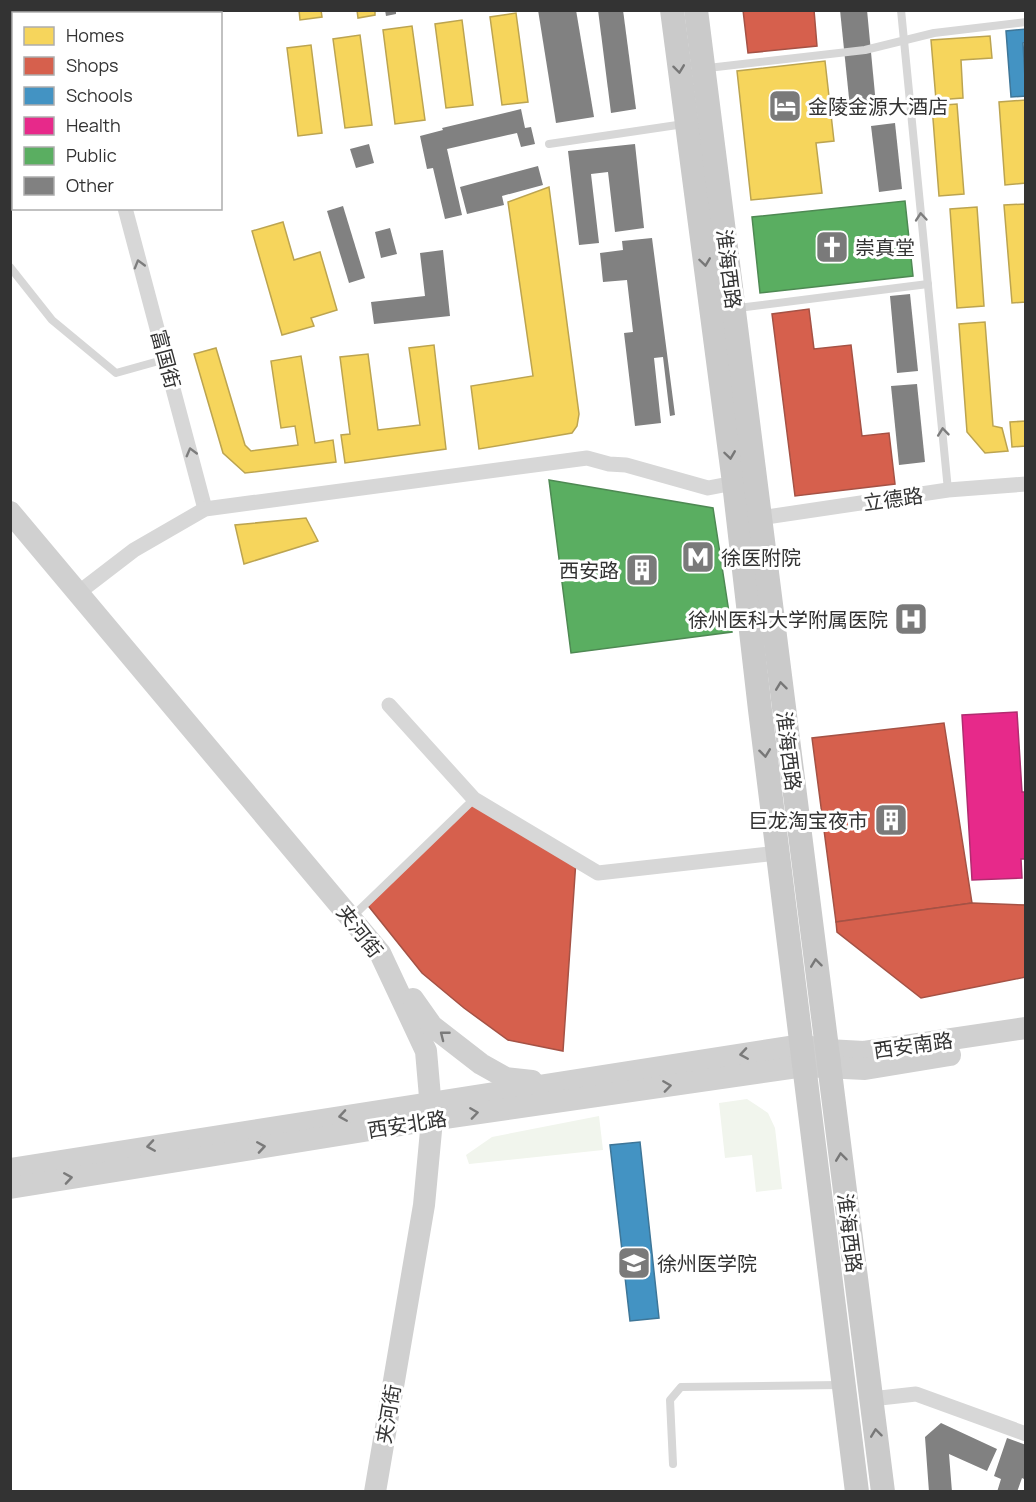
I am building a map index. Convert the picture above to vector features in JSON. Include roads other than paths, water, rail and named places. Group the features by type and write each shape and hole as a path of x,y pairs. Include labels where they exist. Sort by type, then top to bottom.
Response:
{"main road":[{"name":"淮海西路","path":"672,10 734,483 777,853 857,1491"},
{"name":"淮海西路","path":"696,10 883,1491"},
{"name":"夹河街","path":"10,512 380,953 426,1051 432,1111 424,1205 375,1491"},
{"path":"380,953 432,1026 481,1064 506,1078 551,1083"},
{"name":"西安南路","path":"828,1059 1026,1028"},
{"name":"西安南路","path":"803,1055 865,1069 1026,1042"},
{"name":"西安北路","path":"10,1188 432,1111 551,1083 803,1055"},
{"name":"西安北路","path":"10,1169 432,1111 803,1055"}],"street":[{"name":"富国街","path":"126,210 205,509"},
{"path":"78,593 134,550 205,509 587,458 609,464 626,465 708,488 734,483"},
{"name":"立德路","path":"760,518 948,490 1026,484"},
{"path":"389,705 474,799 598,873 777,853"},
{"path":"871,1399 916,1394 1026,1434"}],"lane":[{"path":"901,10 948,490"},
{"path":"703,69 865,50 934,33 1026,22"},
{"path":"549,144 686,123"},
{"path":"12,272 51,320 116,373 166,359"},
{"path":"734,308 928,284"},
{"path":"351,918 474,799"},
{"path":"673,1464 670,1400 681,1387 844,1384"}],"place":[{"name":"金陵金源大酒店","path":"785,106"},
{"name":"崇真堂","path":"832,247"},
{"name":"徐医附院","path":"698,557"},
{"name":"西安路","path":"642,570"},
{"name":"徐州医科大学附属医院","path":"911,619"},
{"name":"巨龙淘宝夜市","path":"891,820"},
{"name":"徐州医学院","path":"634,1263"}]}
